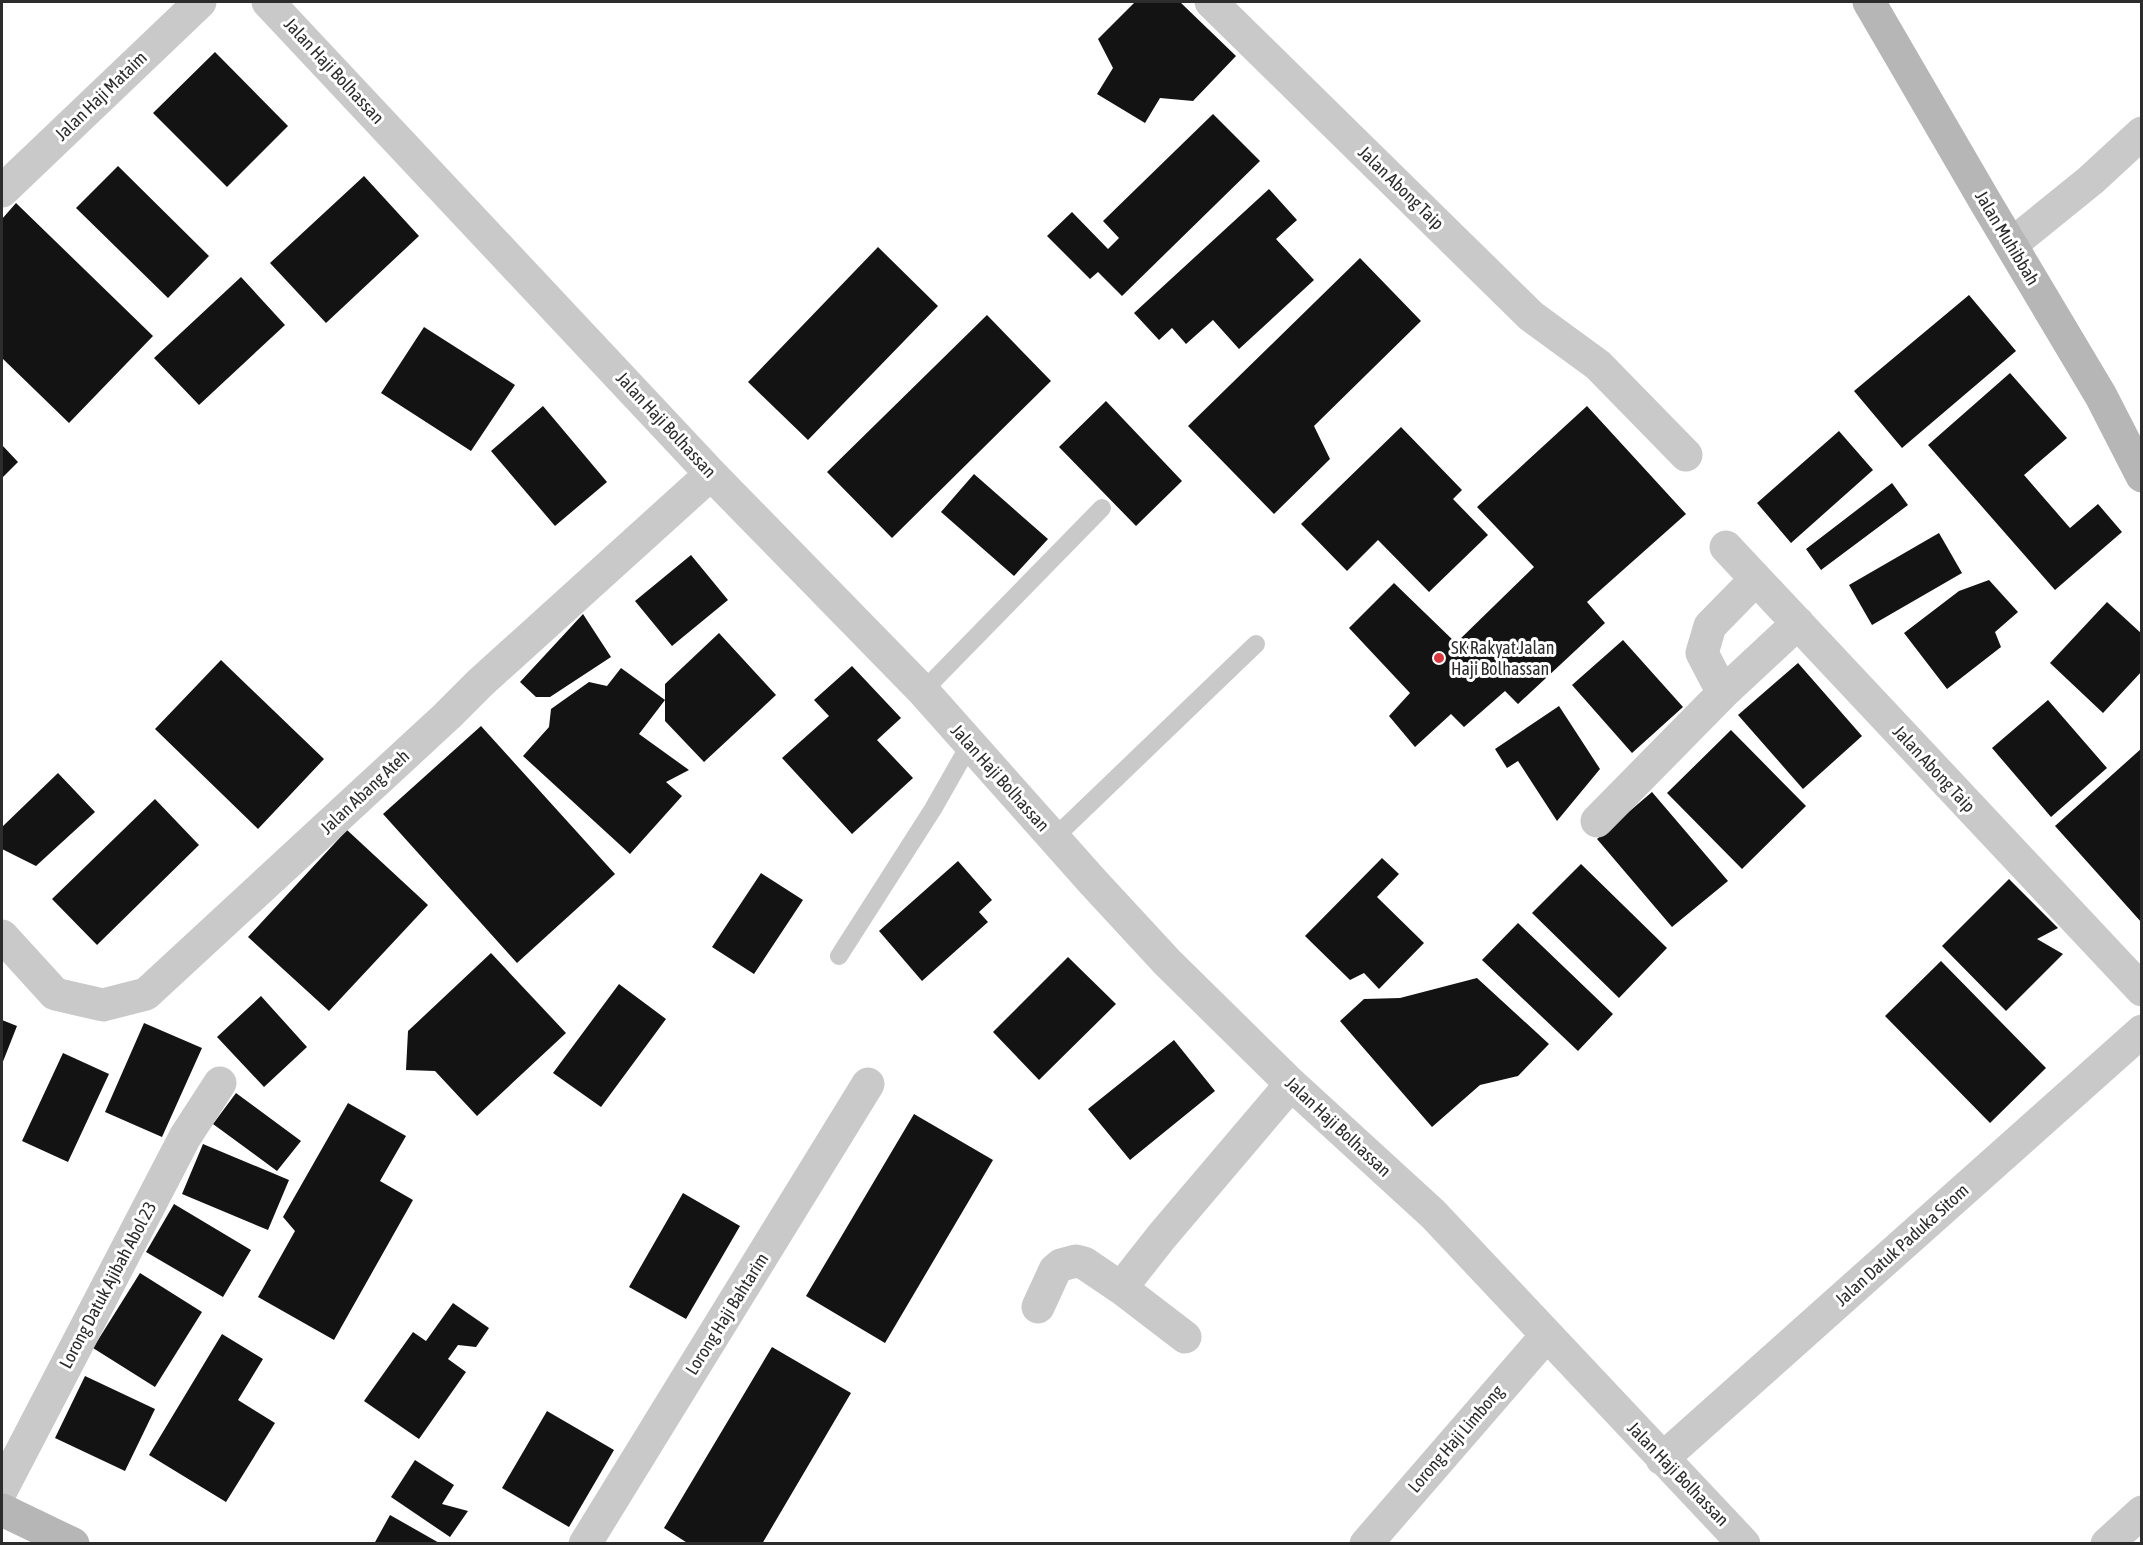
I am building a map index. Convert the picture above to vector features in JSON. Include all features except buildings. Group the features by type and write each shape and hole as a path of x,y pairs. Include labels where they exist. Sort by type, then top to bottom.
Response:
{"main road":[{"name":"Jalan Muhibbah","path":"1869,2 2101,396 2142,476"},
{"path":"2,1510 73,1544"}],"street":[{"name":"Jalan Haji Mataim","path":"2,191 200,2"},
{"name":"Jalan Haji Bolhassan","path":"268,2 711,474 922,691 1167,962 1291,1084 1433,1214 1737,1541"},
{"name":"Jalan Abong Taip","path":"1211,2 1531,316 1598,365 1686,455"},
{"path":"2012,244 2091,180 2142,133"},
{"name":"Jalan Abang Ateh","path":"2,936 55,994 103,1005 146,994 480,683 711,474"},
{"name":"Jalan Abong Taip","path":"1726,547 2142,990"},
{"path":"1724,692 1702,653 1710,627 1756,579"},
{"path":"1597,821 1724,692 1798,623"},
{"name":"Jalan Datuk Paduka Sitom","path":"1662,1459 2142,1031"},
{"name":"Lorong Datuk Ajibah Abol 23","path":"2,1489 185,1137 220,1083"},
{"name":"Lorong Haji Bahtarim","path":"585,1544 868,1084"},
{"path":"1121,1288 1291,1084"},
{"path":"1038,1307 1055,1270 1070,1261 1084,1263 1185,1337"},
{"name":"Lorong Haji Limbong","path":"1366,1544 1547,1335"},
{"path":"2107,1544 2142,1512"}],"lane":[{"path":"922,691 1102,508"},
{"path":"1054,838 1256,644"},
{"path":"839,956 933,809 970,744"}],"place":[{"name":"SK Rakyat Jalan Haji Bolhassan","path":"1439,658"}]}
